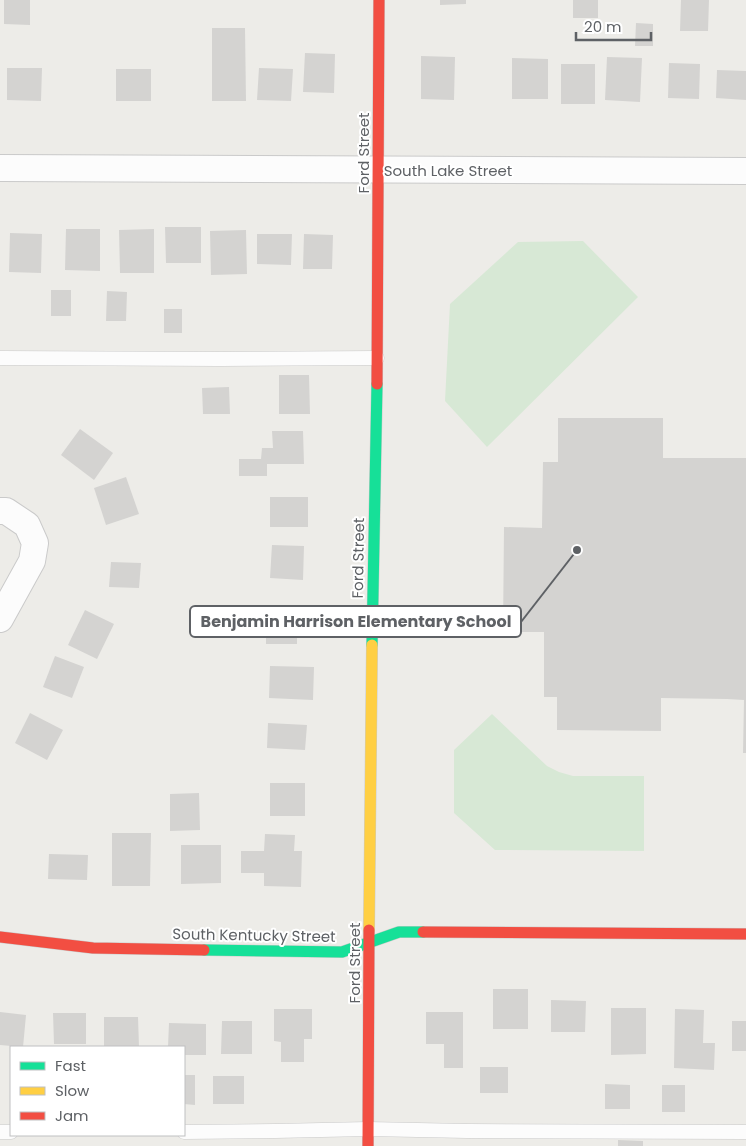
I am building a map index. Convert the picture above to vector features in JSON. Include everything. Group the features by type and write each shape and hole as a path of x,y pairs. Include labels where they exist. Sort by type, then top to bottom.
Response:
{"street":[{"name":"Ford Street","path":"368,1146 379,0"},
{"name":"South Lake Street","path":"0,168 746,171"},
{"path":"0,511 6,511 27,525 35,543 32,561 0,619"},
{"name":"South Kentucky Street","path":"0,937 93,948 342,952 399,932 746,934"}],"lane":[{"path":"0,358 377,358"},
{"path":"185,1132 368,1129 746,1132"}],"green space":[{"path":"583,241 638,297 487,447 445,401 450,304 518,242"},
{"path":"492,714 547,766 559,772 573,776 644,776 644,851 495,850 454,813 454,750"}],"building":[{"path":"4,0 30,0 30,25 4,24"},
{"path":"440,0 466,0 466,4 440,5"},
{"path":"573,0 598,0 598,18 573,18"},
{"path":"681,0 709,0 708,31 680,31"},
{"path":"636,23 653,24 653,46 635,46"},
{"path":"212,28 245,28 246,101 212,101"},
{"path":"305,53 335,54 334,93 303,92"},
{"path":"421,56 455,57 454,100 421,99"},
{"path":"607,57 642,58 640,102 605,100"},
{"path":"512,58 548,59 548,99 512,99"},
{"path":"669,63 700,64 699,99 668,98"},
{"path":"561,64 595,64 595,104 561,104"},
{"path":"7,68 42,68 41,101 7,100"},
{"path":"259,68 293,69 291,101 257,100"},
{"path":"116,69 151,69 151,101 116,101"},
{"path":"717,70 746,71 746,100 716,98"},
{"path":"165,227 201,227 201,263 166,263"},
{"path":"66,229 100,229 100,271 65,270"},
{"path":"154,229 154,273 120,273 119,230"},
{"path":"246,230 247,274 211,275 210,231"},
{"path":"10,233 42,234 41,273 9,272"},
{"path":"257,234 292,234 291,265 257,264"},
{"path":"304,234 333,235 332,269 303,269"},
{"path":"51,290 71,290 71,316 51,316"},
{"path":"107,291 127,292 126,321 106,321"},
{"path":"164,309 182,309 182,333 164,333"},
{"path":"279,375 309,375 310,414 279,414"},
{"path":"229,387 230,414 203,414 202,388"},
{"path":"558,418 663,418 663,458 746,458 746,753 743,753 744,700 661,698 661,731 557,730 557,697 544,697 544,632 503,632 504,527 542,528 543,462 558,462"},
{"path":"80,429 113,453 94,480 61,455"},
{"path":"272,431 303,431 304,464 267,464 267,476 239,476 239,459 261,459 262,448 273,448"},
{"path":"126,477 139,514 106,525 94,488"},
{"path":"270,497 308,497 308,527 270,527"},
{"path":"272,545 304,546 303,580 270,578"},
{"path":"111,562 141,563 139,588 109,587"},
{"path":"85,610 114,624 97,659 68,645"},
{"path":"266,611 297,611 297,644 266,644"},
{"path":"55,656 84,667 72,698 43,687"},
{"path":"270,666 314,667 313,700 269,698"},
{"path":"30,713 63,730 47,760 15,743"},
{"path":"268,723 307,725 305,750 267,748"},
{"path":"270,783 305,783 305,816 270,816"},
{"path":"199,793 200,830 170,831 170,794"},
{"path":"112,833 151,833 150,886 112,886"},
{"path":"265,834 295,835 294,851 302,851 301,887 264,886 264,873 241,873 241,851 264,851"},
{"path":"181,845 221,845 221,883 181,884"},
{"path":"49,854 88,855 87,880 48,879"},
{"path":"493,989 528,989 528,1029 493,1029"},
{"path":"551,1000 586,1001 585,1032 551,1032"},
{"path":"611,1008 646,1008 646,1054 611,1055"},
{"path":"274,1009 312,1009 312,1039 304,1039 304,1062 281,1062 281,1042 274,1041"},
{"path":"675,1009 704,1010 703,1043 715,1043 714,1070 674,1068"},
{"path":"0,1012 26,1015 23,1046 0,1045"},
{"path":"426,1012 463,1012 463,1068 444,1068 444,1044 426,1044"},
{"path":"53,1013 86,1013 86,1044 54,1044"},
{"path":"104,1017 138,1017 139,1046 104,1046"},
{"path":"222,1021 252,1021 252,1054 221,1054"},
{"path":"732,1021 746,1021 746,1051 732,1051"},
{"path":"169,1023 206,1024 206,1055 185,1055 185,1046 168,1046"},
{"path":"480,1067 508,1067 508,1093 480,1093"},
{"path":"185,1075 195,1075 195,1105 185,1104"},
{"path":"213,1076 244,1076 244,1104 213,1104"},
{"path":"605,1084 630,1085 630,1109 605,1109"},
{"path":"662,1085 685,1085 685,1112 662,1112"},
{"path":"618,1140 643,1141 643,1146 618,1146"}],"traffic: fast":[{"path":"372,645 377,384"},
{"path":"204,950 342,952 399,932 423,932"}],"traffic: slow":[{"path":"369,930 372,645"}],"traffic: jam":[{"path":"377,384 379,0"},
{"path":"368,1146 369,930"},
{"path":"423,932 746,934"},
{"path":"0,937 93,948 204,950"}],"place":[{"name":"Benjamin Harrison Elementary School","path":"577,550"}]}
